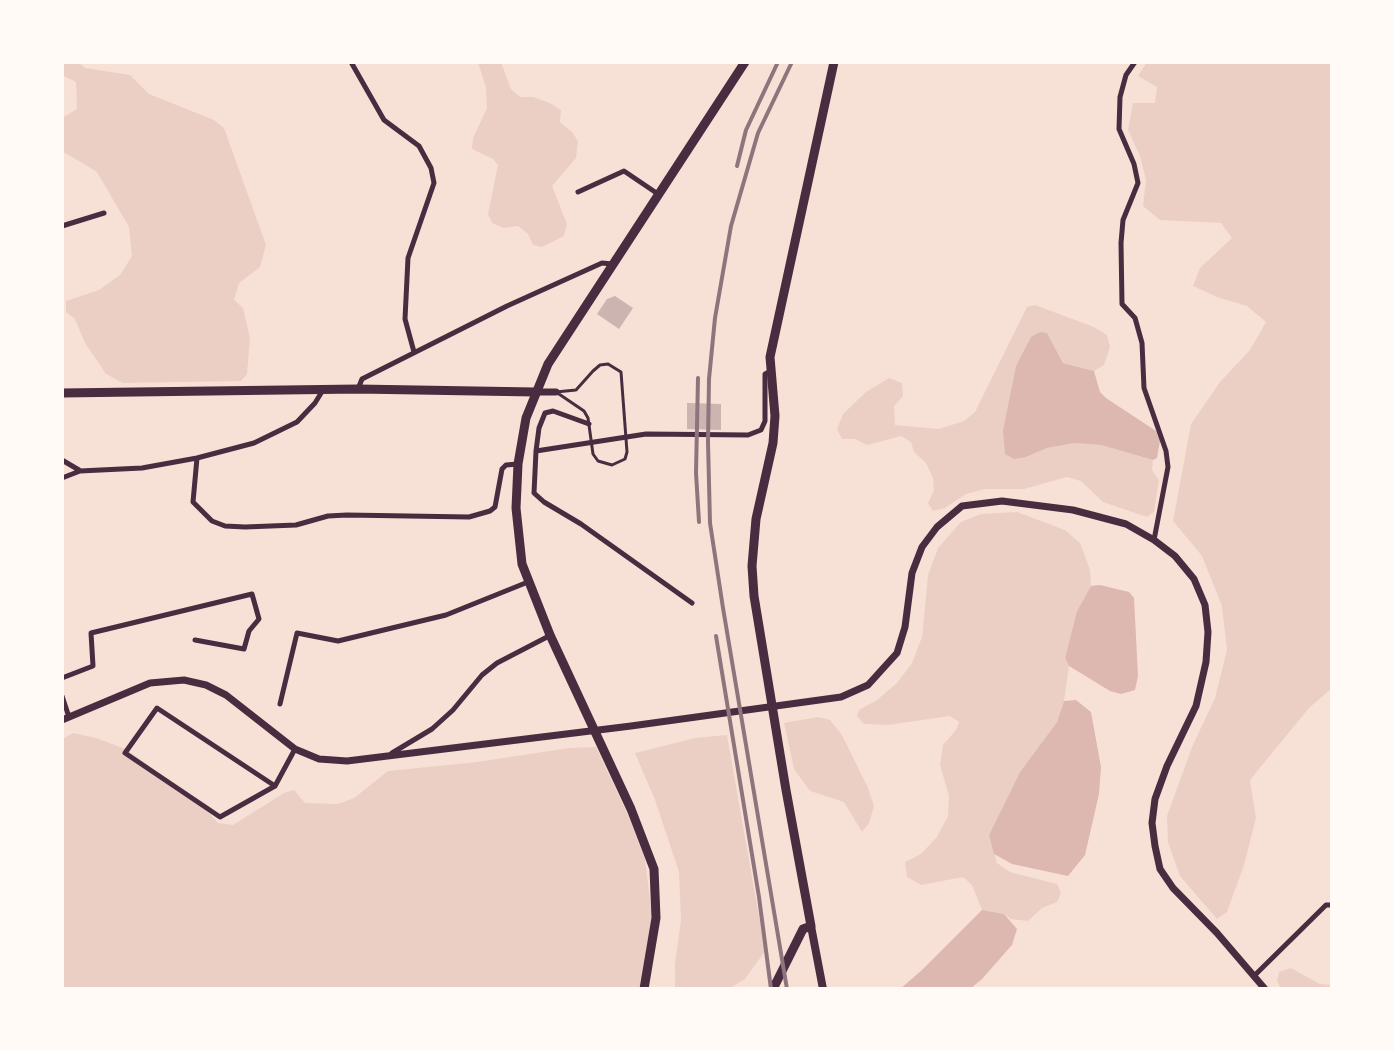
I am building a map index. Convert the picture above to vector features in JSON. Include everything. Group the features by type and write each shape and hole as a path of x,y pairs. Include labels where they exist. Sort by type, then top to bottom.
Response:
{"main road":[{"path":"644,989 656,918 654,869 631,809 550,635 522,564 516,508 518,464 526,418 548,364 745,62"},
{"path":"823,989 786,790 753,581 756,519 773,443 775,416 767,375 834,62"},
{"path":"62,393 358,389 535,392"},
{"path":"773,989 803,929 811,926"}],"street":[{"path":"351,62 384,120 419,146 431,168 434,183 408,258 405,319 414,352"},
{"path":"1135,62 1126,75 1120,97 1119,129 1134,164 1138,183 1123,220 1122,304 1135,318 1142,343 1144,388 1166,451 1168,467 1154,540"},
{"path":"578,192 624,171 658,194"},
{"path":"62,226 104,213"},
{"path":"358,389 362,379 414,352 602,263 612,264"},
{"path":"538,451 646,434 748,435 761,430 765,421 767,375"},
{"path":"62,478 80,471 142,468 197,458 254,443 297,422 323,390"},
{"path":"535,392 556,392"},
{"path":"589,424 553,411 545,413 539,428 534,493 692,603"},
{"path":"197,458 193,502 212,521 225,526 245,527 296,525 337,516 469,517 495,507 502,469 518,464"},
{"path":"62,460 80,471"},
{"path":"62,696 65,718 150,683 184,680 206,685 226,695 295,749 319,759 347,761 841,697 868,685 897,653 905,627 912,573 922,547 937,527 962,506 1002,501 1073,510 1126,524 1154,540 1175,556 1194,579 1205,605 1208,632 1206,662 1196,706 1155,799 1152,823 1155,846 1160,869 1173,888 1265,989"},
{"path":"280,704 297,633 338,641 446,615 529,582"},
{"path":"62,678 93,666 91,633 252,594 259,619 249,631 244,649 195,640"},
{"path":"387,757 432,729 497,663 550,635"},
{"path":"275,786 157,708 125,753 220,817 275,786 295,749"},
{"path":"1255,975 1326,905 1332,905"}],"lane":[{"path":"600,365 616,367 621,372 623,382 625,459 612,465 598,461 593,454 584,411 556,392 576,390 600,365"}],"shaded area":[{"path":"62,62 78,62 85,68 130,75 149,94 214,120 224,128 266,245 260,267 239,283 234,300 243,308 250,338 247,374 241,381 123,383 106,374 85,343 75,319 66,312 66,301 99,290 120,275 132,256 129,227 97,172 62,151 62,118 77,109 76,82 62,75"},
{"path":"478,62 501,62 511,89 520,97 533,97 561,110 560,122 578,141 576,158 552,186 567,224 564,236 542,247 533,245 528,234 518,226 504,228 492,223 488,214 498,165 493,159 472,149 473,138 487,108 486,88"},
{"path":"1147,62 1332,62 1332,688 1309,708 1250,780 1256,818 1227,912 1217,919 1180,876 1168,842 1167,816 1192,747 1215,698 1227,650 1222,606 1202,556 1173,521 1191,424 1220,382 1250,350 1266,322 1247,306 1193,286 1200,268 1232,238 1221,223 1160,220 1143,206 1146,180 1140,156 1128,130 1133,103 1155,103 1157,87 1138,76"},
{"path":"1035,305 1094,327 1107,335 1110,347 1104,365 1094,371 1063,363 1047,333 1016,366 1003,430 1026,457 1047,448 1075,443 1101,445 1153,460 1152,470 1159,480 1154,512 1147,517 1103,502 1081,481 1067,477 1024,489 985,489 966,494 945,508 933,511 928,503 934,490 933,478 926,463 914,452 911,442 901,436 867,445 855,439 842,439 837,429 843,414 866,392 889,378 902,383 903,396 894,406 895,425 939,429 964,421 975,412 1027,307"},
{"path":"1040,332 1047,333 1063,363 1094,371 1100,392 1106,398 1156,431 1160,441 1157,458 1153,460 1101,445 1075,443 1014,459 1005,454 1003,430 1016,366 1031,337"},
{"path":"1017,512 1065,530 1080,543 1090,570 1091,586 1077,611 1065,658 1069,666 1064,701 1057,722 1020,772 989,835 997,863 1010,872 1057,884 1061,893 1057,902 1042,908 1028,921 982,910 972,885 963,877 921,885 907,877 905,862 921,854 937,837 948,816 949,796 940,765 943,745 959,722 950,716 888,725 864,724 857,716 859,710 897,683 912,663 922,637 928,575 938,548 961,522 981,514"},
{"path":"1091,586 1129,592 1134,598 1138,676 1135,690 1121,694 1110,691 1069,666 1065,658 1077,611"},
{"path":"1076,700 1091,712 1101,767 1099,794 1085,855 1068,876 1012,864 994,854 989,835 1020,772 1057,722 1064,701"},
{"path":"818,717 830,720 842,735 868,788 874,806 869,823 862,832 844,802 810,791 794,769 784,723"},
{"path":"73,733 126,749 203,806 218,823 233,825 294,790 305,803 338,804 354,798 388,771 596,747 645,859 652,917 642,989 62,989 62,739"},
{"path":"727,735 765,951 745,979 729,989 675,989 681,920 679,872 655,800 635,753 695,738"},
{"path":"982,910 1004,914 1017,929 1012,945 982,979 970,989 900,989 922,970"},
{"path":"1291,968 1320,984 1332,985 1332,989 1281,989 1277,981 1279,972"}],"building":[{"path":"615,296 633,308 619,329 597,314 607,299"},
{"path":"687,403 721,404 721,430 687,429"}],"railway":[{"path":"737,166 746,130 778,62"},
{"path":"787,989 710,523 708,442 709,379 715,318 731,226 758,133 792,62"},
{"path":"698,378 696,473 699,522"},
{"path":"716,636 771,989"}]}
